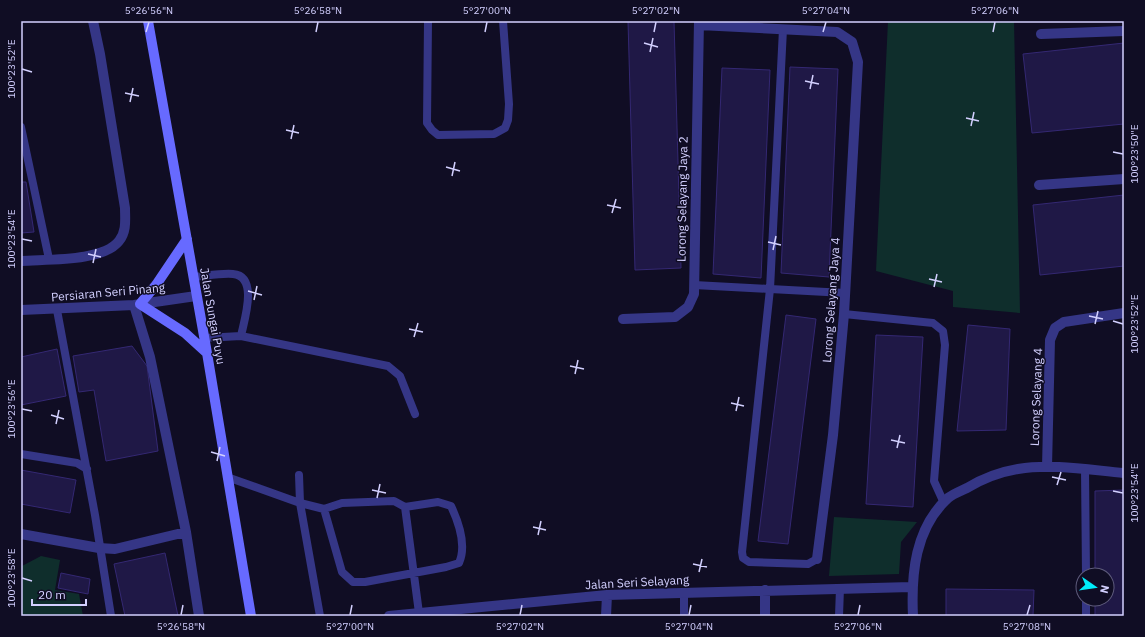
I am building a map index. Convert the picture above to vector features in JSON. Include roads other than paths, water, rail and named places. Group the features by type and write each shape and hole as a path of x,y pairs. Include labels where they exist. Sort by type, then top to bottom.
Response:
{"main road":[{"name":"Jalan Sungai Puyu","path":"148,21 207,353 251,616"},
{"path":"187,238 156,286 137,304 185,333 207,353"}],"street":[{"path":"21,261 93,255 109,249 119,241 126,228 124,200 100,54 93,21"},
{"path":"699,23 784,29"},
{"name":"Lorong Selayang Jaya 2","path":"623,319 675,317 688,307 694,294 699,23"},
{"name":"Lorong Selayang Jaya 4","path":"784,29 837,32 852,42 858,62 844,314 833,435 817,559"},
{"path":"1041,34 1124,30"},
{"path":"1039,185 1124,179"},
{"name":"Persiaran Seri Pinang","path":"21,310 57,310 137,304 196,296"},
{"path":"137,304 150,357 186,532 200,616"},
{"name":"Lorong Selayang 4","path":"1047,467 1050,340 1055,328 1064,322 1124,313"},
{"path":"913,616 911,587 919,541 932,516 949,498 980,480 1018,469 1047,467 1124,473"},
{"path":"21,534 99,548 115,549 186,532"},
{"name":"Jalan Seri Selayang","path":"389,616 607,595 911,587"},
{"path":"765,590 765,616"},
{"path":"606,616 607,595"}],"lane":[{"path":"428,21 428,123 432,130 438,135 494,134 505,128 508,120 509,104 503,21"},
{"path":"784,29 770,289 742,552 743,558 748,562 808,564 817,559"},
{"path":"21,127 25,166 49,259"},
{"path":"193,277 235,274 243,278 249,290 241,336"},
{"path":"694,285 845,293"},
{"path":"57,310 96,515 99,548 111,616"},
{"path":"844,314 933,323 943,331 945,346 934,481 944,503"},
{"path":"204,338 241,336 388,366 395,370 400,376 415,414"},
{"path":"21,454 77,462 87,469"},
{"path":"1085,470 1086,567"},
{"path":"299,476 300,503 320,616"},
{"path":"227,477 300,503 324,508 342,503 394,501 405,507 438,502 451,506 458,521 463,552 459,563 414,574 365,582 353,582 342,572 324,508"},
{"path":"405,507 419,613"},
{"path":"840,588 840,616"},
{"path":"684,592 684,616"}]}
